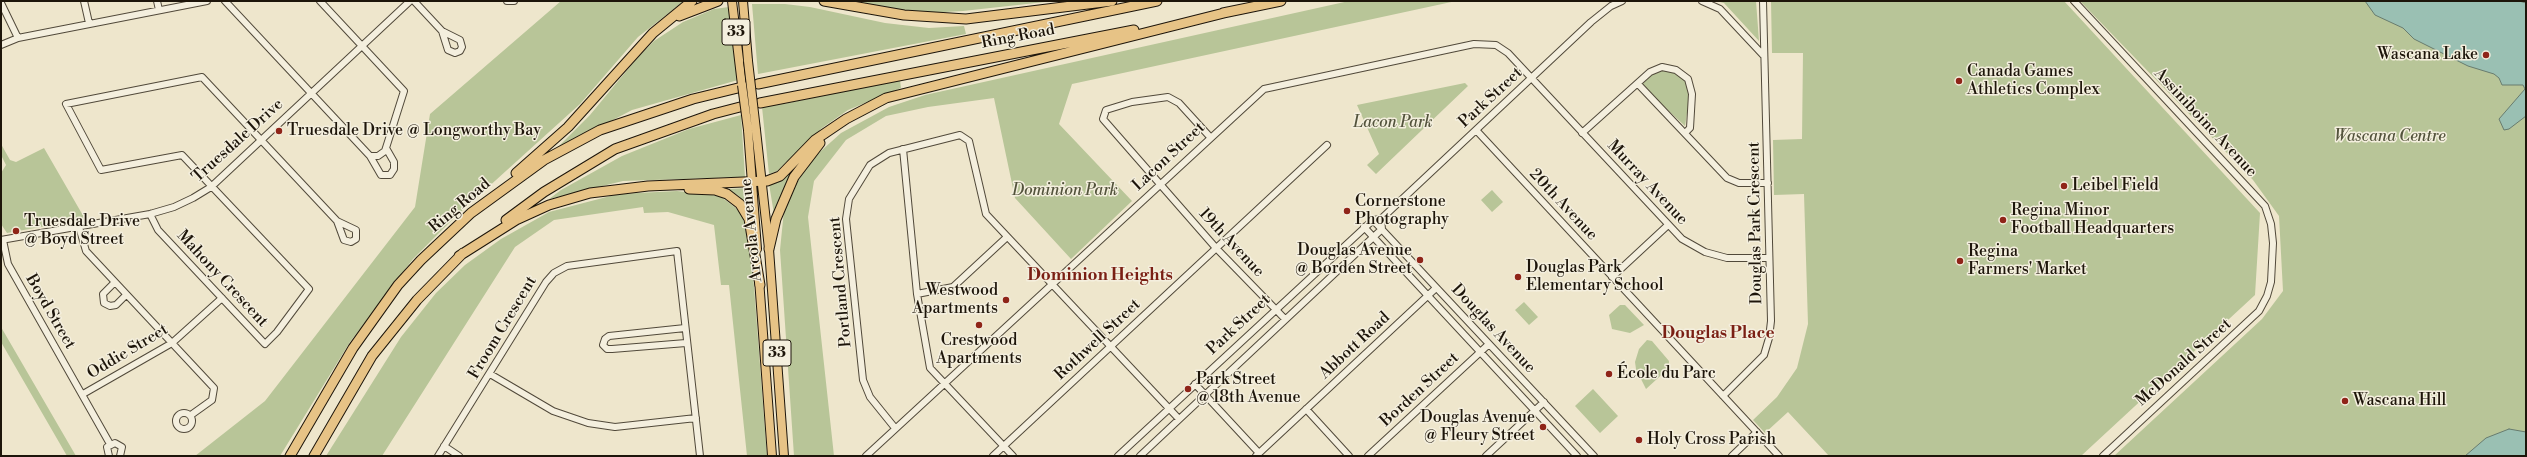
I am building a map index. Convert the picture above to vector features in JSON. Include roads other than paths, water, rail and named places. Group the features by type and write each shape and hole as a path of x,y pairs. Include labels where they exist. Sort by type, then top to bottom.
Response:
{"highway":[{"path":"472,213 568,127 634,53 670,19 692,1"},
{"path":"670,19 718,1"},
{"path":"824,1 904,15 966,19 1112,1"},
{"name":"Ring Road","path":"758,84 1157,1"},
{"name":"Ring Road","path":"760,103 1281,1"},
{"path":"459,256 516,220 549,206 590,193 648,186 757,182 780,176 815,140 846,119 886,98 1228,12"},
{"name":"Ring Road","path":"290,456 353,348 398,285 421,260 472,213 544,160 600,130 693,99 738,88"},
{"path":"314,456 372,356 418,300 459,256 544,192 615,149 713,114 740,107"},
{"path":"769,249 776,219 794,177 814,150 846,119"},
{"path":"648,186 715,190 727,194 740,204 749,218 760,285"}],"main road":[{"name":"Arcola Avenue","path":"732,1 744,62 757,182 760,285 772,456"},
{"name":"Arcola Avenue","path":"743,1 744,62"},
{"name":"Arcola Avenue","path":"757,182 769,249 784,456"}],"street":[{"path":"84,1 89,23"},
{"path":"157,1 159,10"},
{"path":"1,45 18,38 207,1"},
{"path":"225,1 370,156 381,175 390,175 394,169 394,162 386,148"},
{"path":"320,1 404,91 386,148 378,156 370,156"},
{"name":"Truesdale Drive","path":"2,240 150,214 174,207 211,187 410,1"},
{"path":"414,1 442,31"},
{"path":"507,1 514,1"},
{"name":"Park Street","path":"1381,219 1591,22 1611,6 1622,1"},
{"path":"1702,1 1720,9 1764,56"},
{"name":"Douglas Park Crescent","path":"1723,396 1757,364 1764,355 1769,338 1771,321 1763,1"},
{"name":"Assiniboine Avenue","path":"2074,1 2265,206 2271,224 2273,243 2271,282"},
{"path":"1,3 18,38"},
{"name":"Lacon Street","path":"866,456 1159,184 1264,89 1474,44 1496,45 1508,53 1531,79"},
{"path":"1582,133 1650,72 1662,67 1676,70 1688,79 1692,94 1690,128 1685,133"},
{"path":"211,187 182,155 101,170 66,104 202,77 337,221"},
{"name":"Murray Avenue","path":"1531,79 1682,239 1714,255 1727,258 1769,258"},
{"path":"1638,84 1727,178 1739,183 1768,183"},
{"name":"19th Avenue","path":"1210,137 1179,103 1168,97 1132,102 1106,110 1104,119 1216,248 1285,319"},
{"name":"20th Avenue","path":"1476,130 1779,456"},
{"name":"Portland Crescent","path":"895,428 870,397 863,380 846,219 850,199 870,165 889,153 960,135 969,141 986,214 1179,418"},
{"name":"Rothwell Street","path":"993,456 1327,145"},
{"path":"903,149 917,294 930,368 1013,456"},
{"name":"Mahony Crescent","path":"150,214 158,230 265,344 277,332 309,289 211,187"},
{"path":"1373,220 1381,219 1382,229"},
{"name":"Park Street","path":"1118,456 1275,309 1373,220"},
{"name":"Douglas Avenue","path":"1373,220 1594,456"},
{"path":"1612,277 1668,225"},
{"path":"79,227 86,251 114,283 214,388 212,400 191,415"},
{"name":"Douglas Avenue","path":"1364,227 1577,456"},
{"name":"Park Street","path":"1140,456 1204,394 1382,229"},
{"path":"917,294 953,287 1007,237"},
{"name":"Boyd Street","path":"2,240 8,264 110,444 120,445 122,450 120,456"},
{"name":"Froom Crescent","path":"438,456 546,282 554,273 567,266 677,251 686,343 700,456"},
{"name":"McDonald Street","path":"2103,456 2253,318 2264,303 2271,282"},
{"path":"114,283 103,294 104,303 110,306 116,305 126,295"},
{"name":"Abbott Road","path":"1257,454 1436,288"},
{"name":"Oddie Street","path":"83,394 172,343 222,298"},
{"path":"685,328 608,336 603,345 607,349 612,349 686,343"},
{"name":"Borden Street","path":"1368,456 1489,344"},
{"path":"490,374 553,411 588,423 616,427 696,418"},
{"path":"1195,384 1257,454"},
{"path":"1486,456 1544,402"},
{"path":"1306,409 1349,456"},
{"path":"1732,456 1757,432"},
{"path":"108,456 106,450 110,444"},
{"path":"444,446 460,456"}],"water":[{"name":"Wascana Lake","path":"2365,1 2519,1 2526,3 2526,116 2509,129 2504,130 2499,119 2525,89 2523,85 2502,85 2499,78 2494,74 2468,66 2414,39 2403,28 2375,15"},
{"path":"2509,429 2526,432 2526,456 2465,456 2486,438"}],"place":[{"name":"Wascana Lake","path":"2486,55"},
{"name":"Canada Games Athletics Complex","path":"1959,81"},
{"name":"Truesdale Drive @ Longworthy Bay","path":"279,131"},
{"name":"Leibel Field","path":"2064,186"},
{"name":"Cornerstone Photography","path":"1347,211"},
{"name":"Regina Minor Football Headquarters","path":"2003,220"},
{"name":"Truesdale Drive @ Boyd Street","path":"16,231"},
{"name":"Douglas Avenue @ Borden Street","path":"1420,260"},
{"name":"Regina Farmers' Market","path":"1960,261"},
{"name":"Douglas Park Elementary School","path":"1518,277"},
{"name":"Westwood Apartments","path":"1006,300"},
{"name":"Crestwood Apartments","path":"979,325"},
{"name":"École du Parc","path":"1609,374"},
{"name":"Park Street @ 18th Avenue","path":"1188,389"},
{"name":"Wascana Hill","path":"2345,401"},
{"name":"Douglas Avenue @ Fleury Street","path":"1543,427"},
{"name":"Holy Cross Parish","path":"1639,440"}],"district":[{"name":"Dominion Heights","path":"1100,276"},
{"name":"Douglas Place","path":"1718,334"}],"park label":[{"name":"Lacon Park","path":"1393,123"},
{"name":"Wascana Centre","path":"2390,137"},
{"name":"Dominion Park","path":"1065,191"}]}
